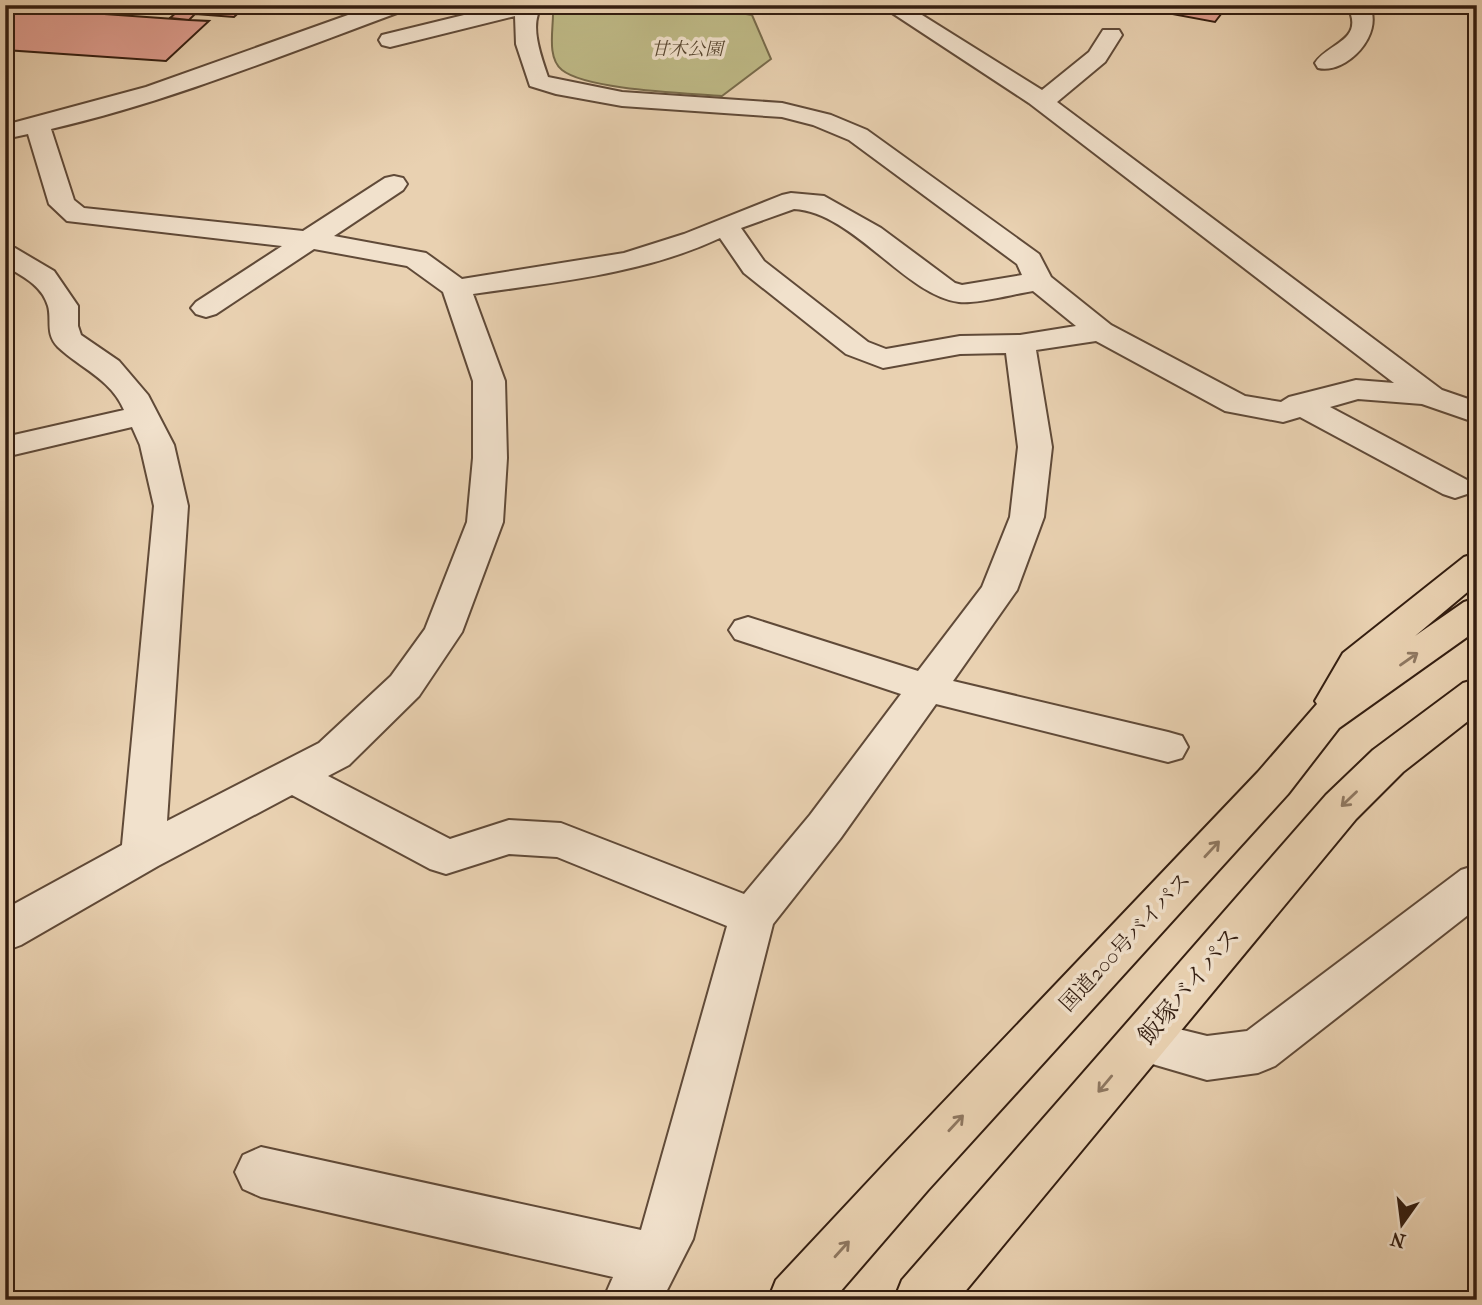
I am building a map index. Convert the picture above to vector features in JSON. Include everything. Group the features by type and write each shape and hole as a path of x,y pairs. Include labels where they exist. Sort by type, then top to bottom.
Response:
{"highway":[{"path":"1325,718 1357,663 1477,565"},
{"name":"国道200号バイパス","path":"796,1300 909,1173 1273,783 1325,718 1477,611"},
{"name":"飯塚バイパス","path":"922,1300 1341,807 1388,761 1477,693"},
{"path":"1388,761 1477,728"}],"street":[{"path":"5,132 156,91 397,5"},
{"path":"891,5 1042,102 1427,395 1477,413"},
{"path":"1326,63 1359,38 1365,22 1358,5"},
{"path":"390,40 530,6"},
{"path":"530,6 525,18 529,55 538,81 622,99 782,110 822,120 858,135 1028,260 1039,281 1100,331 1236,404 1283,412 1300,404 1356,389 1477,402"},
{"path":"1042,102 1097,57 1111,35"},
{"path":"5,932 334,754 405,686 443,632 485,522 490,458 489,381 456,288 416,259 309,240 77,215 62,204 37,125"},
{"path":"206,308 394,184"},
{"path":"456,288 648,257 695,242 725,225 791,201 815,202 871,234 945,289 961,294 1039,281"},
{"path":"725,225 754,267 857,348 883,359 960,345 1020,344 1100,331"},
{"path":"5,254 44,278 63,306 63,326 68,340 108,368 137,402 157,444 171,506 143,855"},
{"path":"261,1172 643,1280 666,1239 752,917 825,827 999,590 1027,517 1035,447 1020,344"},
{"path":"1300,404 1455,487"},
{"path":"5,447 143,415"},
{"path":"748,630 822,659 926,689 1168,747"},
{"path":"293,776 446,857 509,837 561,840 752,917"},
{"path":"1142,1041 1207,1058 1258,1051 1477,883"}],"green space":[{"name":"甘木公園","path":"567,5 692,5 752,15 771,59 722,96 638,89 593,82 562,70 554,59 553,14"}],"building":[{"path":"185,5 247,5 234,17 195,14 189,20 170,18"},
{"path":"1124,5 1228,5 1215,22"},
{"path":"5,7 209,21 166,61 5,50"}]}
